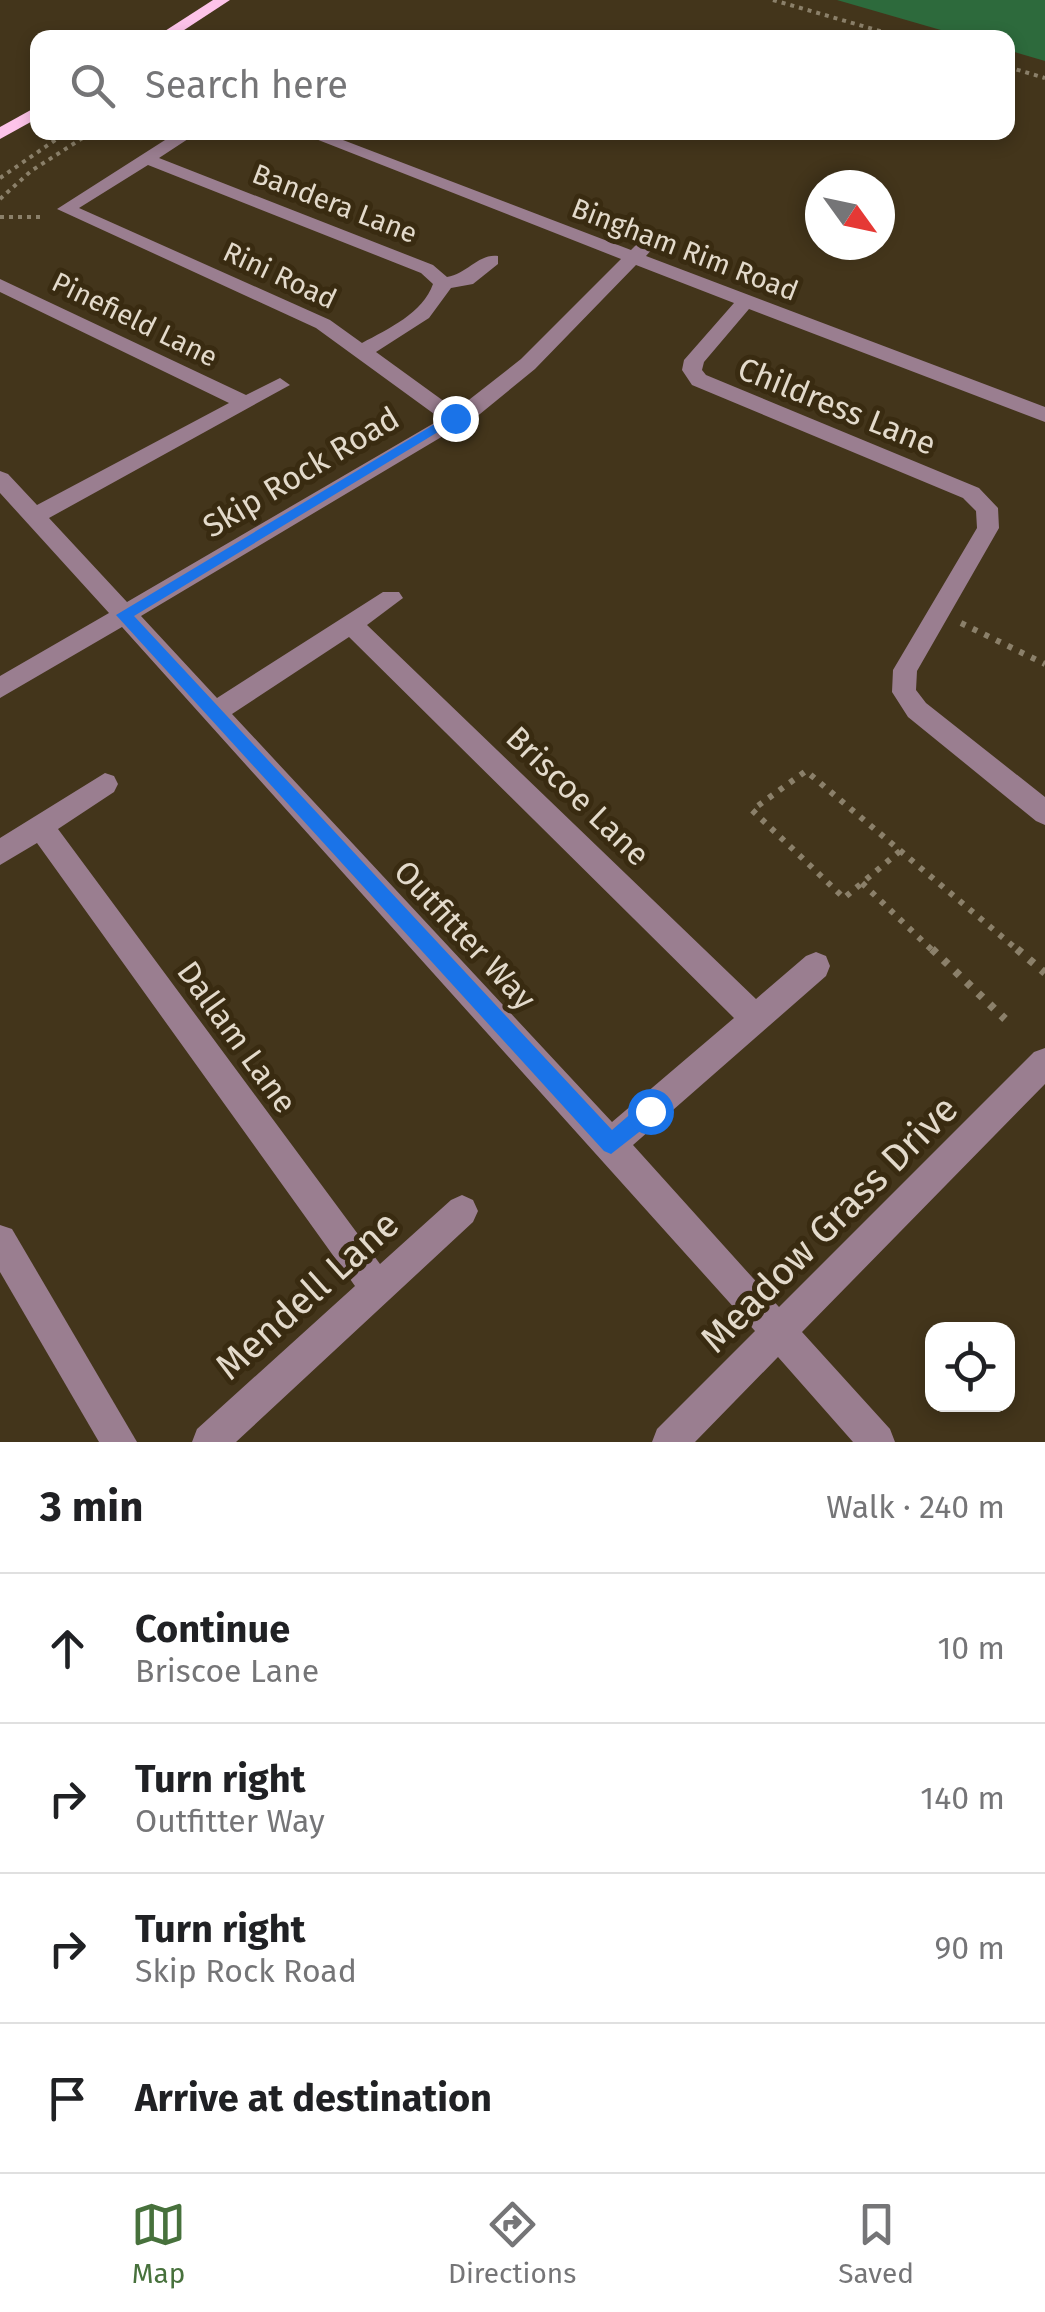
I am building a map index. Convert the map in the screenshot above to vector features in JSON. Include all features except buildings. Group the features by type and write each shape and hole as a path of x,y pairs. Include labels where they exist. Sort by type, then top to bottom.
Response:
{"main road":[{"path":"173,30 223,0"},
{"path":"0,134 30,116"}],"street":[{"path":"148,159 176,140"},
{"name":"Bingham Rim Road","path":"327,140 1045,416"},
{"name":"Rini Road","path":"148,159 66,209 301,313 363,351 455,418"},
{"name":"Bandera Lane","path":"148,159 427,269 442,283"},
{"name":"Skip Rock Road","path":"0,688 455,418 512,380 653,238"},
{"name":"Bandera Lane","path":"442,283 466,280 492,260"},
{"name":"Bandera Lane","path":"363,351 412,321 437,298 442,283"},
{"name":"Pinefield Lane","path":"0,284 246,404"},
{"name":"Childress Lane","path":"745,302 694,360 692,370 699,380 970,494 986,508 988,528 939,612"},
{"name":"Pinefield Lane","path":"34,516 280,385"},
{"name":"Outfitter Way","path":"0,478 212,714 611,1144 876,1442"},
{"path":"212,714 391,598"},
{"path":"939,612 905,670 904,692 917,710 1045,813"},
{"name":"Briscoe Lane","path":"351,624 756,1018"},
{"path":"0,853 106,784"},
{"name":"Dallam Lane","path":"40,826 378,1289"},
{"path":"611,1144 816,966"},
{"name":"Meadow Grass Drive","path":"670,1442 1045,1064"},
{"name":"Mendell Lane","path":"210,1442 462,1212"},
{"path":"0,1241 115,1440"}],"path":[{"path":"773,0 876,30"},
{"path":"1015,69 1045,78"},
{"path":"0,178 55,140"},
{"path":"0,198 31,171 79,140"},
{"path":"0,217 43,217"},
{"path":"939,612 1045,664"},
{"path":"900,851 844,898 752,810 806,772 900,851 1045,973"},
{"path":"862,884 1005,1019"}],"green space":[{"path":"837,0 1045,0 1045,61 1015,52 1015,30 941,30"}],"route":[{"path":"455,418 124,615 611,1144 650,1111"}]}
